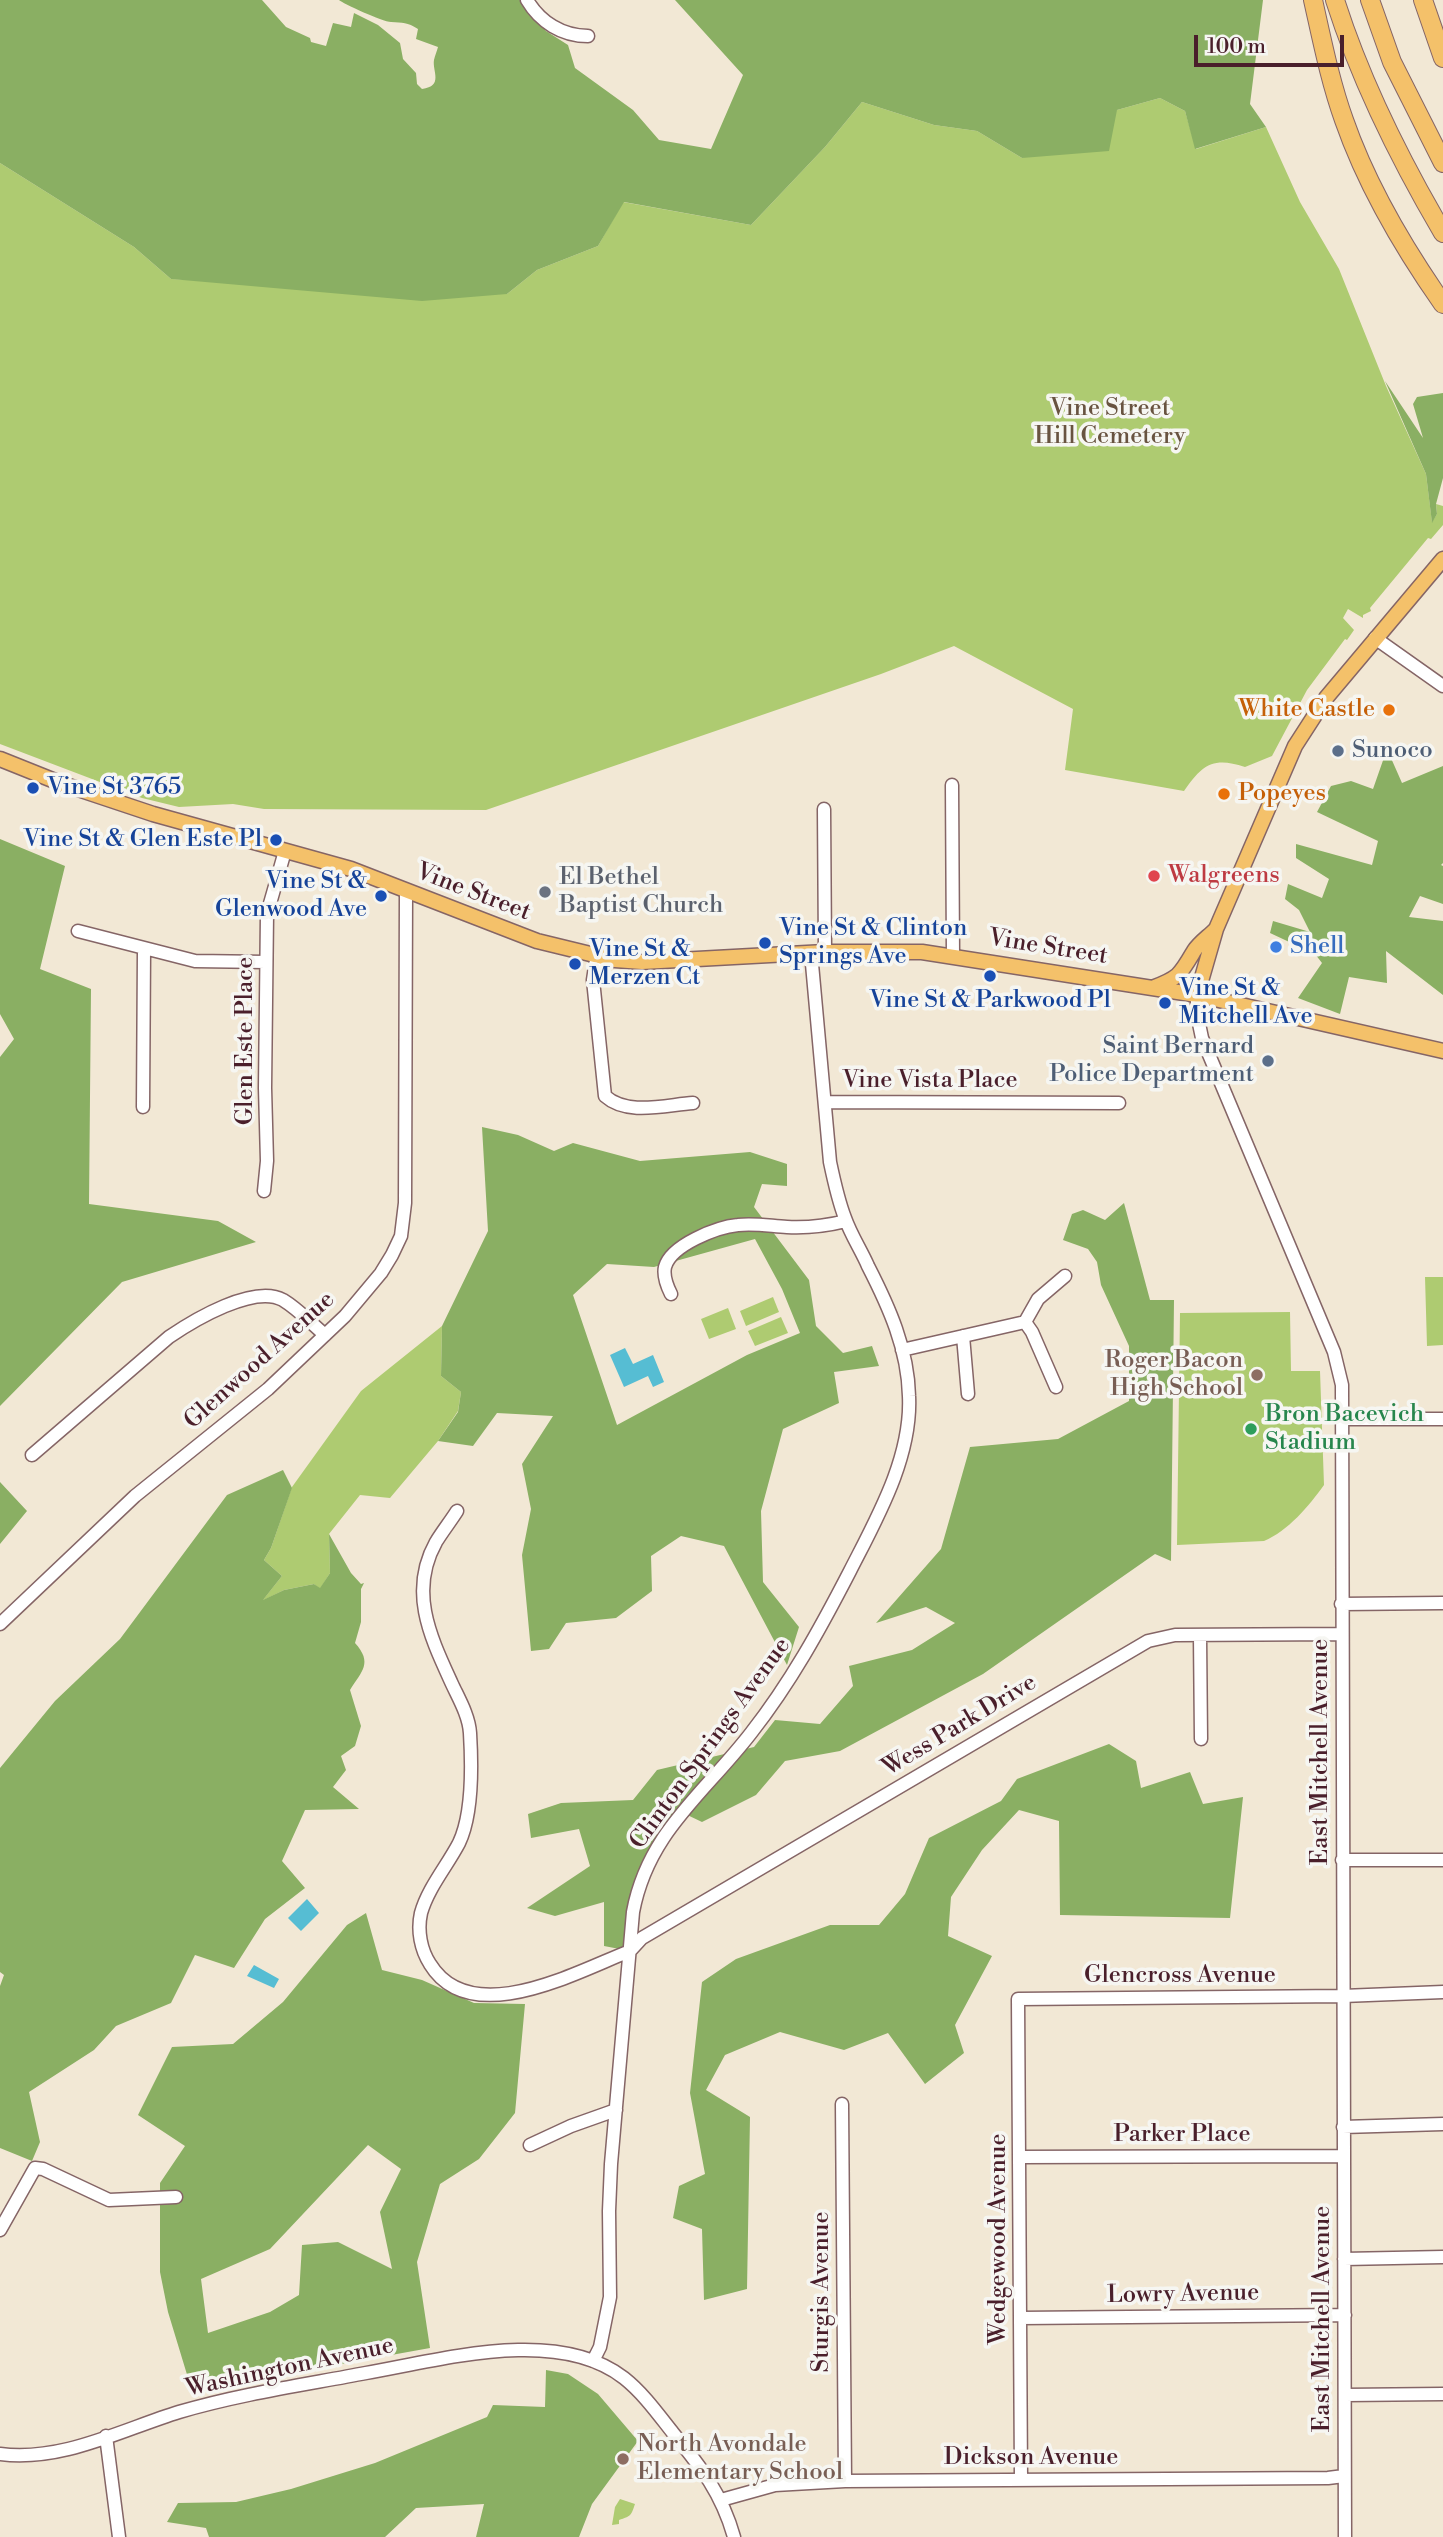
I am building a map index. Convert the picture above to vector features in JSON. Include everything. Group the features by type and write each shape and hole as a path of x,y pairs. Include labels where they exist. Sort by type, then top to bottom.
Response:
{"highway":[{"path":"1313,0 1334,88 1365,172 1420,271 1443,304"},
{"path":"1335,0 1378,111 1399,155 1443,233"},
{"path":"1370,0 1392,62 1443,163"},
{"path":"1423,0 1443,58"}],"main road":[{"path":"1197,995 1216,929 1295,746 1318,708 1443,559"},
{"name":"Vine Street","path":"0,758 60,783 153,814 351,869 537,941 615,960 642,962 818,953 922,952 1197,995 1443,1051"},
{"path":"1152,988 1167,983 1183,972 1195,949 1216,929"}],"street":[{"path":"527,0 544,21 560,31 588,36"},
{"path":"1375,638 1443,686"},
{"path":"952,785 953,956"},
{"name":"Clinton Springs Avenue","path":"593,2361 600,2347 610,2297 609,2211 629,1951 635,1903 650,1858 681,1811 750,1735 793,1676 873,1525 887,1494 905,1439 909,1397 902,1350 883,1295 846,1221 835,1184 825,1102 818,953 824,809"},
{"name":"Glen Este Place","path":"264,1191 267,1161 267,914 285,851"},
{"name":"Glenwood Avenue","path":"0,1624 135,1496 268,1389 345,1316 381,1273 401,1236 405,1203 406,892"},
{"path":"78,931 195,961 266,962"},
{"path":"143,1107 144,950"},
{"path":"597,954 593,981 605,1096 611,1102 626,1108 693,1103"},
{"name":"East Mitchell Avenue","path":"1197,995 1200,1030 1214,1071 1334,1352 1342,1385 1345,2537"},
{"name":"Vine Vista Place","path":"825,1102 1119,1103"},
{"path":"671,1294 665,1274 670,1260 678,1251 711,1232 738,1225 804,1227 846,1221"},
{"path":"902,1350 1024,1322 1038,1299 1065,1276"},
{"path":"32,1455 185,1326 244,1297 260,1295 283,1300 325,1335"},
{"path":"1024,1322 1032,1332 1056,1387"},
{"path":"963,1336 968,1394"},
{"path":"1343,1419 1443,1419"},
{"name":"Wess Park Drive","path":"457,1511 435,1543 427,1565 424,1609 428,1633 466,1714 470,1730 469,1801 459,1843 421,1912 419,1930 425,1957 433,1969 450,1984 476,1994 504,1995 531,1989 629,1951 642,1938 1135,1647 1161,1637 1341,1634"},
{"path":"1341,1604 1443,1603"},
{"path":"1200,1636 1201,1740"},
{"path":"1342,1860 1443,1860"},
{"name":"Glencross Avenue","path":"1018,1998 1343,1996 1443,1992"},
{"name":"Wedgewood Avenue","path":"1018,1998 1021,2479"},
{"name":"Sturgis Avenue","path":"842,2104 845,2481"},
{"path":"530,2145 616,2110"},
{"path":"1343,2127 1443,2124"},
{"name":"Parker Place","path":"1020,2157 1343,2156"},
{"path":"0,2230 36,2168 109,2200 176,2197"},
{"path":"1344,2259 1443,2257"},
{"name":"Lowry Avenue","path":"1021,2318 1345,2315"},
{"name":"Washington Avenue","path":"0,2454 20,2457 51,2454 229,2399 460,2356 546,2351 593,2361"},
{"path":"593,2361 617,2373 637,2389 705,2472 721,2500 734,2537"},
{"path":"1345,2395 1443,2394"},
{"path":"106,2437 119,2537"},
{"name":"Dickson Avenue","path":"721,2500 775,2485 845,2481 1345,2476"}],"green space":[{"path":"0,0 262,0 286,27 310,38 311,42 326,46 333,23 351,27 354,13 378,25 400,43 403,59 416,73 417,84 422,89 433,85 435,81 434,60 438,47 416,39 418,29 411,25 380,19 339,0 522,0 546,31 568,45 575,68 633,110 659,140 711,149 743,75 675,0 1263,0 1250,104 1266,127 1195,149 1185,111 1160,98 1117,110 1109,151 1022,158 977,131 934,125 862,102 825,147 751,225 624,202 598,246 537,270 507,294 422,301 171,279 134,247 0,163"},
{"name":"Vine Street Hill Cemetery","path":"1160,98 1185,111 1196,149 1266,127 1300,202 1339,269 1386,386 1426,474 1432,522 1437,514 1436,504 1443,506 1443,525 1431,539 1428,538 1370,608 1371,611 1363,615 1363,618 1348,609 1343,618 1354,630 1307,690 1272,756 1245,767 1224,762 1209,765 1184,791 1065,770 1073,709 954,646 881,674 486,810 264,809 233,804 179,807 142,798 0,744 0,163 134,247 171,279 507,294 537,270 598,246 623,202 751,225 825,147 862,102 934,125 977,131 1022,158 1117,110"},
{"path":"1385,381 1423,438 1413,404 1417,397 1443,393 1443,478 1436,504 1437,514 1432,523 1426,474"},
{"path":"1387,749 1402,783 1443,766 1443,904 1420,896 1409,917 1443,921 1443,995 1386,951 1387,983 1349,977 1340,1014 1298,998 1322,963 1315,954 1270,933 1273,921 1310,932 1299,910 1285,899 1288,884 1322,898 1329,879 1296,858 1296,844 1372,865 1378,841 1317,812 1331,786 1351,781 1373,789"},
{"path":"0,839 65,866 40,969 91,989 89,1204 218,1221 256,1242 122,1282 0,1406 0,1057 14,1039 0,1014"},
{"path":"482,1127 518,1135 554,1151 573,1143 640,1161 750,1152 787,1164 787,1186 762,1184 754,1207 809,1280 816,1326 843,1353 872,1346 879,1366 834,1372 839,1403 783,1429 761,1511 763,1582 799,1627 787,1665 724,1546 681,1536 651,1556 652,1591 616,1618 566,1623 549,1649 531,1651 522,1555 531,1509 522,1464 553,1416 497,1413 473,1446 438,1441 458,1412 461,1392 441,1376 442,1326 488,1231","holes":["755,1239 782,1289 800,1333 747,1355 617,1425 573,1295 607,1264 654,1267"]},
{"path":"1124,1203 1150,1300 1174,1300 1171,1561 1155,1554 983,1674 840,1751 785,1761 756,1795 702,1822 681,1812 650,1858 630,1951 604,1946 604,1902 555,1916 527,1908 590,1866 579,1829 531,1838 528,1814 561,1803 633,1800 657,1770 754,1747 775,1720 820,1724 853,1686 849,1666 912,1650 955,1623 926,1607 876,1623 941,1549 970,1447 1058,1439 1129,1401 1129,1346 1101,1285 1097,1262 1088,1249 1063,1240 1072,1214 1083,1210 1105,1220"},
{"path":"1425,1277 1443,1277 1443,1345 1427,1346"},
{"path":"773,1297 779,1312 746,1326 740,1311"},
{"path":"728,1308 736,1329 709,1339 701,1319"},
{"name":"Bron Bacevich Stadium","path":"1290,1312 1291,1371 1320,1371 1324,1485 1290,1524 1264,1541 1177,1545 1180,1313"},
{"path":"781,1317 788,1333 755,1346 748,1331"},
{"path":"442,1326 441,1376 461,1392 458,1411 438,1441 390,1498 360,1495 329,1534 330,1573 320,1589 314,1584 284,1590 262,1601 282,1576 264,1560 271,1548 292,1487 361,1391"},
{"path":"283,1470 292,1488 271,1548 264,1560 282,1576 263,1600 284,1590 314,1584 320,1588 330,1573 329,1534 351,1573 361,1584 364,1583 361,1589 361,1622 355,1643 364,1656 364,1667 350,1690 361,1726 355,1746 341,1756 346,1770 333,1787 359,1809 305,1810 282,1861 305,1888 265,1919 234,1968 195,1955 171,2003 116,2026 94,2050 29,2092 40,2142 32,2161 0,2148 0,1986 4,1975 0,1972 0,1768 55,1701 120,1639 227,1495"},
{"path":"0,1482 27,1511 0,1544"},
{"path":"1109,1744 1136,1761 1141,1788 1190,1772 1203,1804 1243,1797 1230,1918 1060,1915 1059,1821 1019,1810 982,1850 951,1897 948,1936 992,1956 955,2025 964,2053 925,2084 888,2033 844,2050 780,2032 725,2055 706,2090 750,2117 747,2289 704,2300 702,2229 673,2218 679,2186 705,2174 690,2093 702,1982 736,1959 830,1925 879,1925 905,1894 929,1838 1001,1801 1017,1779"},
{"path":"366,1913 382,1970 422,1980 474,2003 525,2004 515,2113 479,2159 440,2184 417,2262 430,2348 192,2391 168,2312 160,2272 160,2183 185,2146 138,2115 172,2047 233,2044 283,2002 347,1925","holes":["368,2145 401,2169 380,2212 392,2269 338,2242 302,2245 299,2295 270,2312 208,2333 201,2279 270,2249"]},
{"path":"546,2370 568,2374 598,2394 638,2441 592,2504 579,2537 476,2537 484,2504 416,2508 385,2537 209,2537 206,2528 167,2522 178,2503 236,2502 291,2489 375,2463 487,2417 493,2405 545,2407"},
{"path":"620,2499 635,2504 630,2515 619,2520 619,2524 612,2525 615,2507"}],"water":[{"path":"625,1348 633,1364 653,1355 664,1382 653,1387 648,1376 624,1387 610,1355"},
{"path":"307,1899 319,1913 301,1931 288,1918"},
{"path":"254,1965 279,1979 274,1988 247,1976"}],"place":[{"name":"White Castle","path":"1389,710"},
{"name":"Sunoco","path":"1338,751"},
{"name":"Vine St 3765","path":"33,788"},
{"name":"Popeyes","path":"1224,794"},
{"name":"Vine St & Glen Este Pl","path":"276,840"},
{"name":"Walgreens","path":"1154,876"},
{"name":"El Bethel Baptist Church","path":"545,892"},
{"name":"Vine St & Glenwood Ave","path":"381,896"},
{"name":"Vine St & Clinton Springs Ave","path":"765,943"},
{"name":"Shell","path":"1276,947"},
{"name":"Vine St & Merzen Ct","path":"575,964"},
{"name":"Vine St & Parkwood Pl","path":"990,976"},
{"name":"Vine St & Mitchell Ave","path":"1165,1003"},
{"name":"Saint Bernard Police Department","path":"1268,1061"},
{"name":"Roger Bacon High School","path":"1257,1375"},
{"name":"Bron Bacevich Stadium","path":"1251,1429"},
{"name":"North Avondale Elementary School","path":"623,2459"}]}
